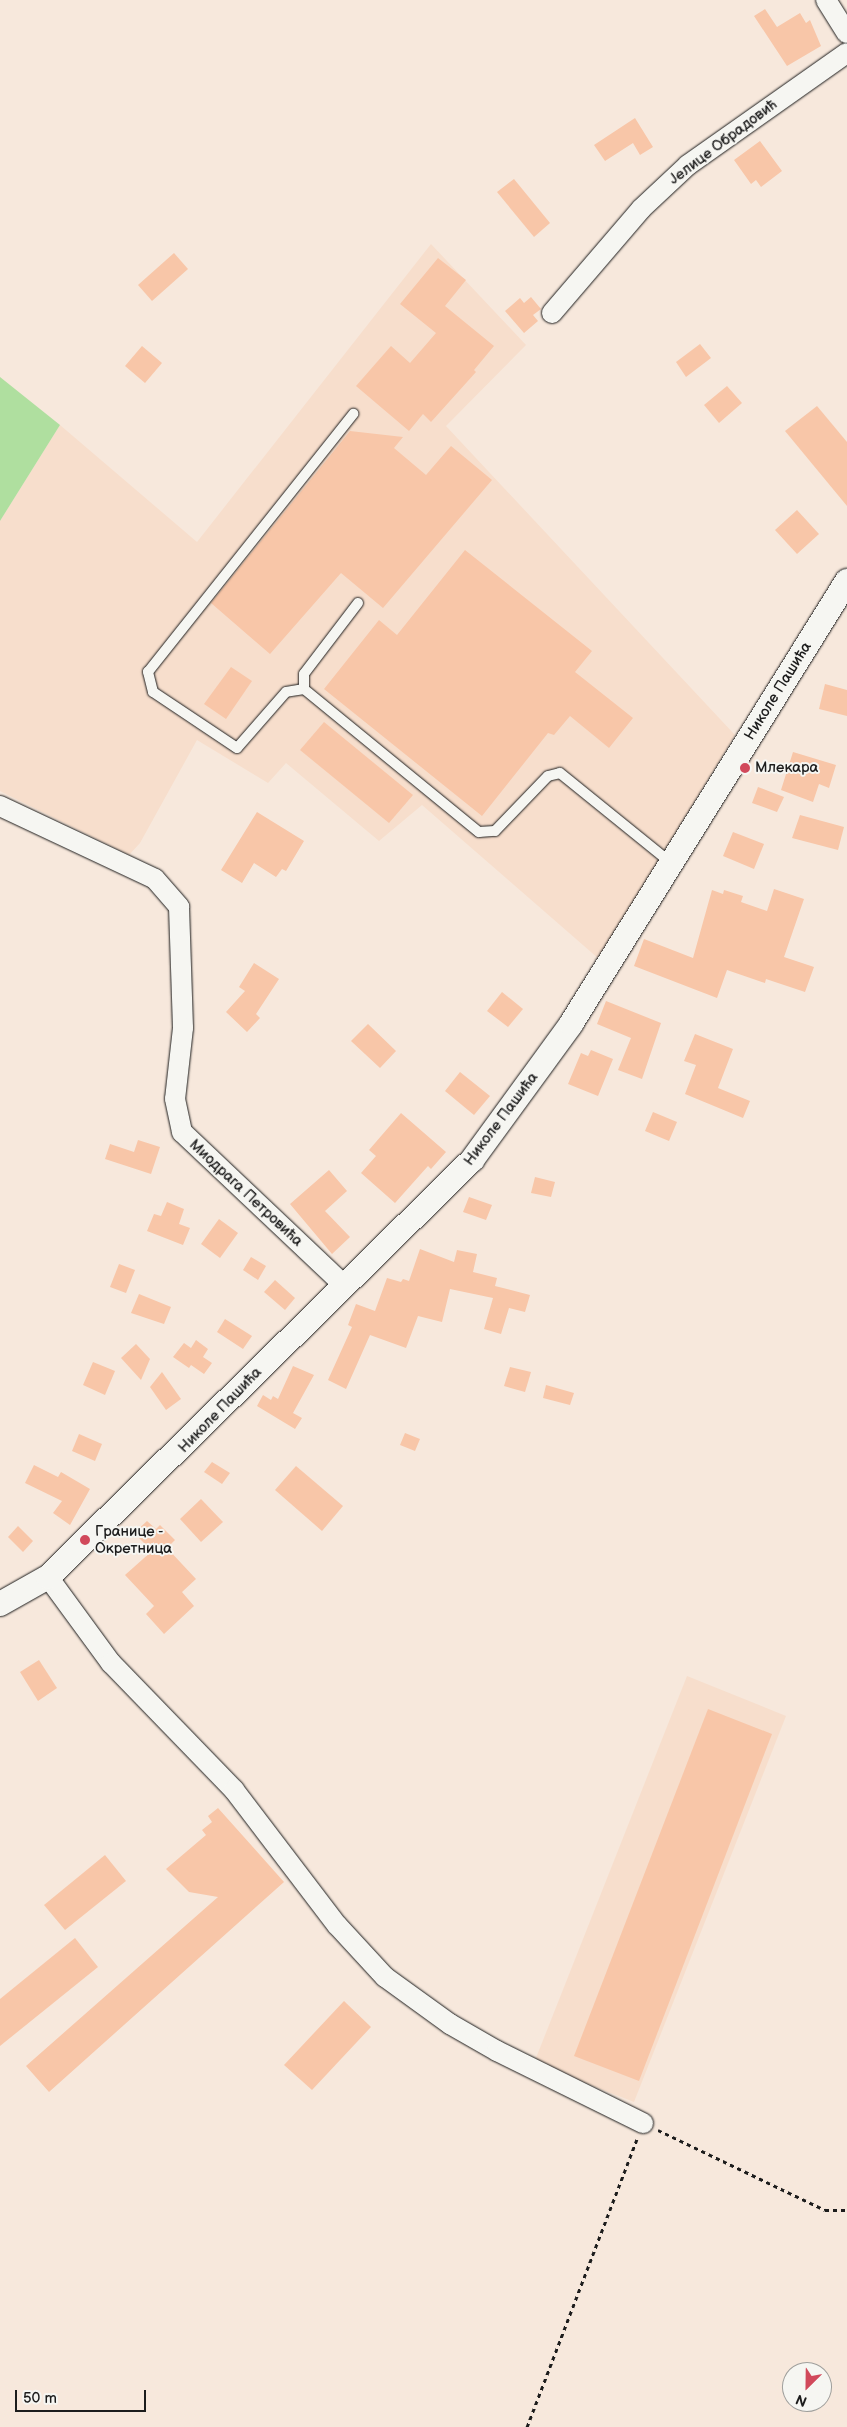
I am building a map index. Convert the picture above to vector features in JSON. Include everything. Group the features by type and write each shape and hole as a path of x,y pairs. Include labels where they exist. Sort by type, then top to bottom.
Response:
{"street":[{"path":"826,0 847,33"},
{"name":"Јелице Обрадовић","path":"552,313 641,209 688,165 847,53"},
{"name":"Николе Пашића","path":"0,1604 48,1578 176,1455 343,1284 472,1160 571,1024 670,862 847,581"},
{"name":"Миодрага Петровића","path":"0,806 155,879 179,906 183,1028 175,1099 182,1132 343,1284"},
{"path":"48,1578 111,1662 234,1790 337,1925 386,1977 450,2024 497,2051 643,2123"}],"lane":[{"path":"353,414 148,672 153,692 237,748 286,692 304,690 480,832 495,831 548,776 560,774 670,862"},
{"path":"304,690 304,674 358,603"}],"path":[{"path":"527,2427 643,2123 825,2210 847,2210"}],"shaded area":[{"path":"431,244 526,345 446,426 735,735 599,959 422,805 379,841 286,763 268,783 197,740 140,843 129,855 0,791 0,521 60,425 197,542"},
{"path":"687,1676 786,1716 634,2102 534,2063"}],"green space":[{"path":"0,377 60,425 0,521"}],"building":[{"path":"765,9 777,27 800,13 806,23 810,20 821,46 787,66 754,16"},
{"path":"635,118 653,147 640,155 633,143 605,161 594,145"},
{"path":"760,141 782,171 761,187 756,180 751,184 734,160"},
{"path":"514,179 550,223 534,237 497,192"},
{"path":"174,253 188,269 152,301 138,285"},
{"path":"438,258 466,280 445,306 494,346 474,370 476,372 431,422 423,414 409,431 356,386 391,346 410,363 436,333 400,304"},
{"path":"531,297 541,309 533,315 538,321 524,333 505,311 520,298 524,303"},
{"path":"700,344 711,358 686,377 676,362"},
{"path":"142,346 162,363 145,383 125,366"},
{"path":"727,386 742,403 719,423 704,405"},
{"path":"817,406 847,442 847,506 785,431"},
{"path":"350,431 403,437 394,448 426,475 451,446 492,480 383,608 341,573 270,654 211,603"},
{"path":"797,510 819,534 797,554 775,530"},
{"path":"465,550 592,651 575,672 633,718 609,748 570,716 554,735 548,733 482,816 324,689 379,620 397,635"},
{"path":"231,667 252,681 226,719 204,704"},
{"path":"825,684 847,690 847,716 819,709"},
{"path":"324,722 413,795 389,823 300,750"},
{"path":"793,752 836,765 829,788 819,784 813,802 781,790"},
{"path":"758,787 784,797 777,812 752,803"},
{"path":"257,812 304,841 286,871 282,869 276,877 254,863 242,883 221,870"},
{"path":"800,815 844,827 838,850 792,838"},
{"path":"733,832 764,844 754,869 723,856"},
{"path":"774,889 804,899 784,957 814,967 805,992 766,979 765,983 727,970 717,998 634,966 644,939 693,958 712,890 723,894 724,890 743,896 741,902 767,911"},
{"path":"254,963 279,979 256,1014 260,1018 247,1032 226,1012 245,991 239,987"},
{"path":"502,992 523,1009 508,1027 487,1011"},
{"path":"606,1001 661,1023 642,1079 618,1070 631,1038 597,1024"},
{"path":"368,1024 396,1051 380,1068 351,1041"},
{"path":"695,1034 733,1049 718,1088 750,1101 743,1118 685,1094 696,1065 684,1061"},
{"path":"591,1050 613,1059 598,1096 568,1084 581,1053 588,1056"},
{"path":"460,1072 490,1096 474,1115 445,1091"},
{"path":"653,1112 677,1122 669,1141 645,1131"},
{"path":"401,1113 446,1152 431,1169 428,1166 395,1203 361,1173 376,1156 369,1150"},
{"path":"138,1140 160,1147 151,1174 105,1159 110,1144 134,1152"},
{"path":"329,1170 347,1191 325,1211 350,1237 332,1254 290,1204"},
{"path":"535,1177 555,1182 551,1197 531,1193"},
{"path":"469,1197 492,1205 486,1220 463,1212"},
{"path":"167,1202 184,1209 179,1224 190,1228 183,1245 147,1231 154,1214 161,1216"},
{"path":"219,1219 238,1233 220,1258 201,1244"},
{"path":"420,1249 454,1262 457,1250 477,1254 473,1272 497,1278 495,1286 530,1295 525,1312 509,1308 501,1334 484,1329 493,1298 450,1289 442,1322 418,1316 406,1348 370,1335 346,1389 328,1380 352,1327 348,1325 356,1304 375,1311 387,1278 401,1282 403,1279 409,1281"},
{"path":"251,1257 266,1266 258,1280 243,1270"},
{"path":"119,1264 135,1270 126,1293 110,1287"},
{"path":"275,1280 295,1298 285,1310 264,1292"},
{"path":"139,1294 171,1307 164,1324 131,1313"},
{"path":"225,1319 252,1336 243,1349 217,1332"},
{"path":"196,1340 208,1349 203,1357 212,1363 204,1374 191,1365 189,1368 173,1357 184,1343 191,1348"},
{"path":"136,1344 150,1359 141,1380 121,1358"},
{"path":"93,1362 115,1371 105,1395 83,1385"},
{"path":"293,1366 314,1375 293,1413 302,1418 295,1429 257,1406 263,1395 271,1400 273,1396 278,1399"},
{"path":"510,1367 531,1372 525,1392 504,1386"},
{"path":"162,1372 181,1399 166,1410 150,1387"},
{"path":"546,1385 574,1393 570,1405 543,1398"},
{"path":"405,1433 420,1439 415,1451 400,1445"},
{"path":"79,1434 102,1444 95,1461 72,1451"},
{"path":"212,1462 230,1473 222,1484 204,1472"},
{"path":"34,1465 58,1477 61,1472 90,1489 70,1525 53,1513 62,1501 25,1483"},
{"path":"296,1466 343,1506 322,1531 275,1490"},
{"path":"201,1499 223,1522 201,1542 180,1519"},
{"path":"147,1521 156,1529 160,1525 175,1540 167,1548 196,1579 182,1592 194,1606 164,1634 146,1614 154,1606 125,1575 152,1551 134,1533"},
{"path":"18,1526 33,1541 23,1552 8,1537"},
{"path":"39,1660 57,1688 38,1701 20,1672"},
{"path":"708,1709 772,1734 639,2081 574,2056"},
{"path":"218,1808 284,1882 49,2092 26,2066 218,1897 189,1892 166,1869 206,1835 202,1830 212,1822 208,1816"},
{"path":"105,1855 126,1881 65,1930 44,1905"},
{"path":"75,1938 98,1967 0,2046 0,1999"},
{"path":"344,2001 371,2027 312,2090 284,2065"}],"place":[{"name":"Млекара","path":"745,768"},
{"name":"Границе - Окретница","path":"85,1540"}]}
